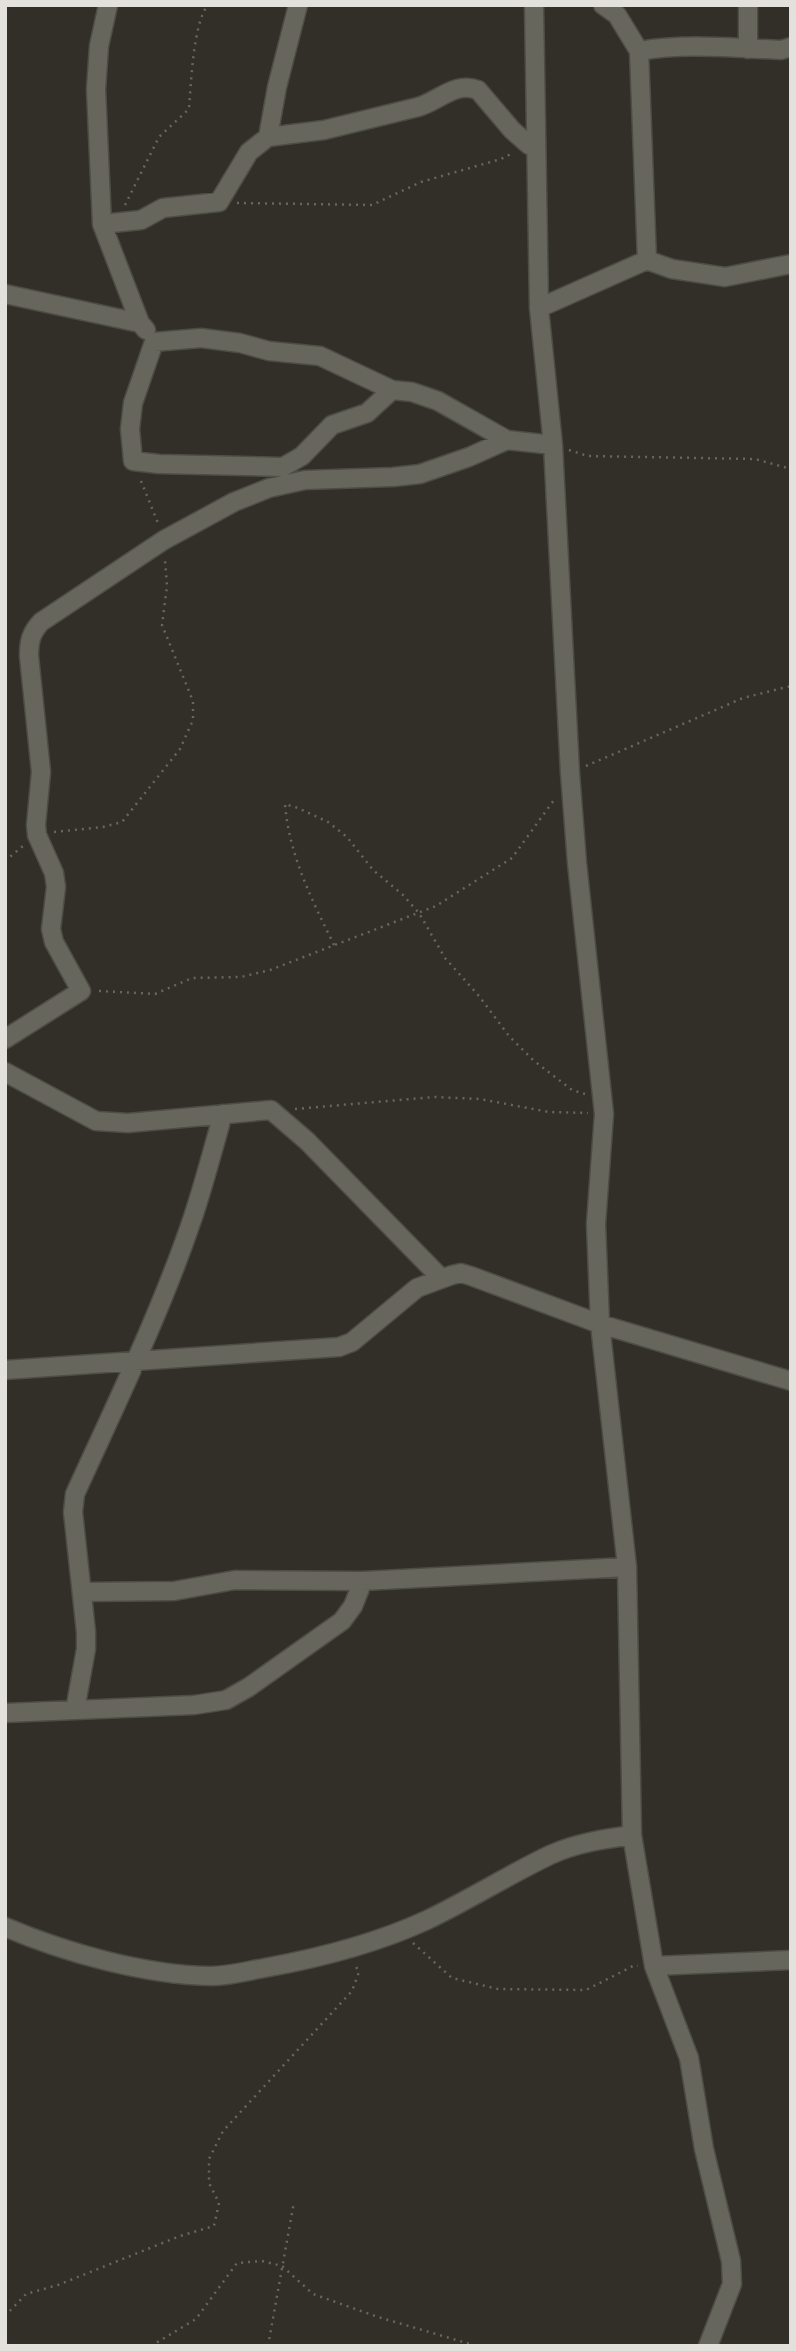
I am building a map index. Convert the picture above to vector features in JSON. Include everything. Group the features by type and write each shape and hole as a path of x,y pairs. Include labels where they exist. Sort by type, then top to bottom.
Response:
{"street":[{"path":"108,5 99,46 96,89 108,224 140,323 154,342"},
{"path":"268,137 277,87 298,5"},
{"path":"534,5 539,308 553,445 577,863 604,1114 596,1224 600,1324 626,1567 632,1835 654,1966 689,2058 704,2148 731,2261 732,2284 709,2337 708,2346"},
{"path":"603,5 617,15 639,51 648,260"},
{"path":"748,5 748,49"},
{"path":"639,51 677,47 781,50 791,47"},
{"path":"108,224 141,220 163,208 219,202 249,152 268,137 324,130 418,107 461,87 478,90 512,130 529,145"},
{"path":"539,308 648,260 671,269 725,277 791,264"},
{"path":"5,294 140,323"},
{"path":"154,342 201,338 223,340 269,351 320,356 392,390 412,392 438,401 507,440 553,445"},
{"path":"154,342 132,402 130,429 133,461 283,467 302,457 332,425 367,413 392,390"},
{"path":"5,1039 81,991 54,942 51,929 56,887 54,873 37,835 36,810 41,772 29,656 29,641 33,630 164,540 234,502 269,488 305,480 420,474 507,440"},
{"path":"5,1072 96,1121 128,1123 271,1110 307,1141 442,1278"},
{"path":"75,1710 86,1649 74,1512 75,1494 135,1361 193,1217 223,1114"},
{"path":"5,1370 339,1347 352,1342 417,1288 461,1273 600,1324 791,1381"},
{"path":"82,1591 174,1591 235,1580 363,1581 626,1567"},
{"path":"5,1713 194,1705 226,1700 249,1688 342,1621 353,1606 363,1581"},
{"path":"5,1927 92,1958 170,1972 213,1976 305,1961 347,1950 429,1919 550,1855 589,1842 632,1835"},
{"path":"654,1966 791,1960"}],"path":[{"path":"108,224 121,212 159,137 189,109 195,46 208,5"},
{"path":"219,202 372,205 421,182 501,159 529,145"},
{"path":"553,445 588,456 755,459 791,469"},
{"path":"5,861 37,835 122,822 180,749 192,720 193,701 162,625 167,586 164,540 133,461"},
{"path":"81,991 155,994 192,978 241,977 270,970 436,906 512,858 545,814 570,773 743,698 791,686"},
{"path":"334,945 302,880 287,831 285,804 328,822 347,837 373,870 403,895 419,913 445,958 479,996 509,1036 533,1060 578,1094 602,1096"},
{"path":"271,1110 434,1097 480,1098 549,1111 604,1114"},
{"path":"401,1931 452,1978 498,1989 586,1990 633,1966 654,1966"},
{"path":"5,2316 26,2294 58,2285 180,2235 214,2226 219,2203 209,2183 209,2159 223,2131 352,1991 359,1972 347,1950"},
{"path":"268,2346 294,2202"},
{"path":"151,2346 196,2319 237,2263 262,2261 282,2266 313,2294 378,2317 477,2346"}]}
